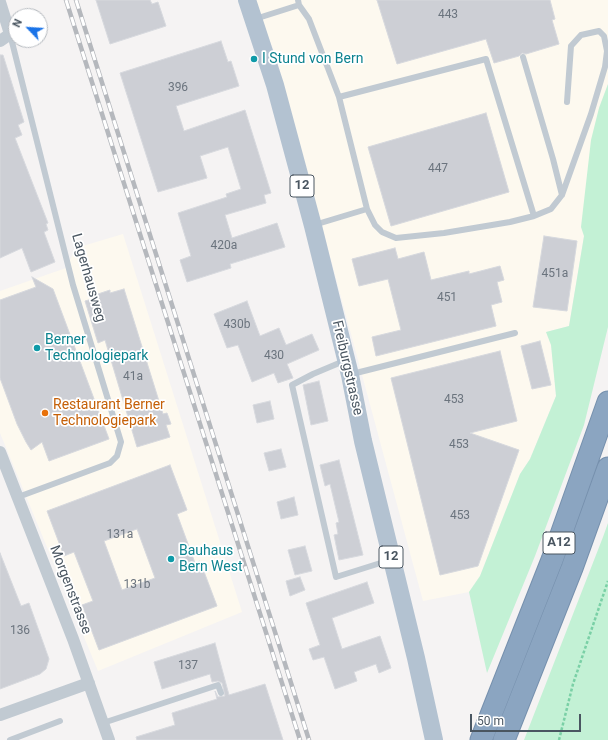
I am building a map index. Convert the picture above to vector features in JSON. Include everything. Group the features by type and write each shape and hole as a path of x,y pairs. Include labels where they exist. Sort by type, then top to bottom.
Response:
{"highway":[{"name":"A12","path":"481,740 566,524 608,402"},
{"name":"A12","path":"504,740 572,568 608,468"}],"main road":[{"name":"Freiburgstrasse","path":"247,0 279,98 313,226 348,367 363,441 434,740"}],"street":[{"name":"Lagerhausweg","path":"0,2 5,37"},
{"name":"Morgenstrasse","path":"0,452 89,683 109,740"},
{"path":"0,715 89,683"}],"lane":[{"path":"254,19 298,3 309,19 339,97 367,209 375,226 382,232 396,238 444,233 510,222 534,216 551,209 562,196 591,114 605,67 607,52 604,36 599,31 581,35 571,46 567,102"},
{"name":"Lagerhausweg","path":"5,37 73,285 121,442 117,456 110,463 18,497"},
{"path":"523,57 553,159 562,196"},
{"path":"339,97 486,59 534,216"},
{"path":"313,226 367,209"},
{"path":"392,560 336,578 292,385 313,374 515,333"},
{"path":"103,723 218,685 221,693"},
{"path":"10,740 60,721"}],"path":[{"path":"559,740 571,690 608,581"}],"shaded area":[{"path":"253,0 608,0 608,84 599,108 581,227 584,236 569,326 546,332 551,345 556,396 530,459 520,474 480,576 469,592 423,601 276,56"},
{"path":"123,234 242,612 98,671 0,433 0,291 66,268 76,248"}],"green space":[{"path":"608,84 608,327 584,425 535,556 487,673 469,592 480,576 520,474 530,459 556,396 551,345 546,332 569,326 584,236 581,227 591,140 599,108"},
{"path":"608,523 608,740 524,740 603,537"}],"building":[{"path":"96,0 150,0 152,4 158,2 166,26 110,44"},
{"path":"377,0 550,0 555,19 552,20 559,44 526,54 522,53 519,56 494,63 486,39 397,64"},
{"path":"221,41 228,62 231,61 239,86 176,106 184,131 245,110 271,193 264,195 266,203 225,215 232,238 277,223 285,247 230,264 231,268 187,282 180,260 191,256 178,213 227,197 226,194 241,189 228,147 200,156 207,178 158,192 120,73"},
{"path":"0,55 3,55 24,122 18,125 22,135 15,138 48,223 46,224 48,230 44,232 55,262 31,272 22,248 0,258"},
{"path":"486,113 509,192 391,226 368,147"},
{"path":"544,236 577,241 567,311 533,307"},
{"path":"395,248 398,259 424,252 431,280 469,271 469,274 500,266 504,280 497,282 502,302 491,305 496,326 376,356 372,337 401,330 388,279 359,286 352,259"},
{"name":"Berner Technologiepark","path":"32,277 53,289 109,439 49,461 42,442 31,450 26,442 17,424 0,378 0,300 36,287"},
{"path":"124,289 163,414 167,413 171,424 166,425 170,437 137,447 105,340 98,343 85,301 99,297 98,294 110,290 110,293"},
{"path":"247,301 260,336 279,328 286,345 312,334 319,350 287,364 293,378 278,383 274,373 252,382 238,345 227,348 214,314"},
{"path":"540,341 551,385 532,389 521,346"},
{"path":"500,351 517,421 470,433 519,450 478,566 440,575 391,378"},
{"path":"319,381 328,421 311,425 303,385"},
{"path":"270,401 274,419 257,423 253,405"},
{"path":"281,449 286,467 269,471 264,453"},
{"path":"339,460 363,555 339,560 334,535 338,534 336,523 339,522 330,484 325,486 320,465"},
{"name":"Bauhaus Bern West","path":"170,465 187,510 177,514 195,563 200,561 217,606 99,650 82,605 93,601 74,552 64,556 47,511","holes":["137,529 155,578 122,590 104,541"]},
{"path":"294,497 298,515 281,519 277,502"},
{"path":"305,546 312,571 295,575 288,550"},
{"path":"0,553 21,606 29,603 49,659 46,669 40,674 0,689"},
{"path":"300,577 305,590 290,596 286,581"},
{"path":"367,582 374,603 332,618 342,649 380,636 391,668 379,673 376,664 354,672 357,681 335,689 324,657 313,660 309,649 320,645 306,603"},
{"path":"215,643 229,695 265,684 283,740 137,740 136,737 175,725 172,713 217,699 215,691 218,697 225,696 222,683 218,681 212,682 210,674 162,689 154,662"}],"railway":[{"path":"66,0 300,740"},
{"path":"76,0 309,740"}],"place":[{"name":"I Stund von Bern","path":"254,59"},
{"name":"Berner Technologiepark","path":"37,348"},
{"name":"Restaurant Berner Technologiepark","path":"45,413"},
{"name":"Bauhaus Bern West","path":"171,559"}]}
